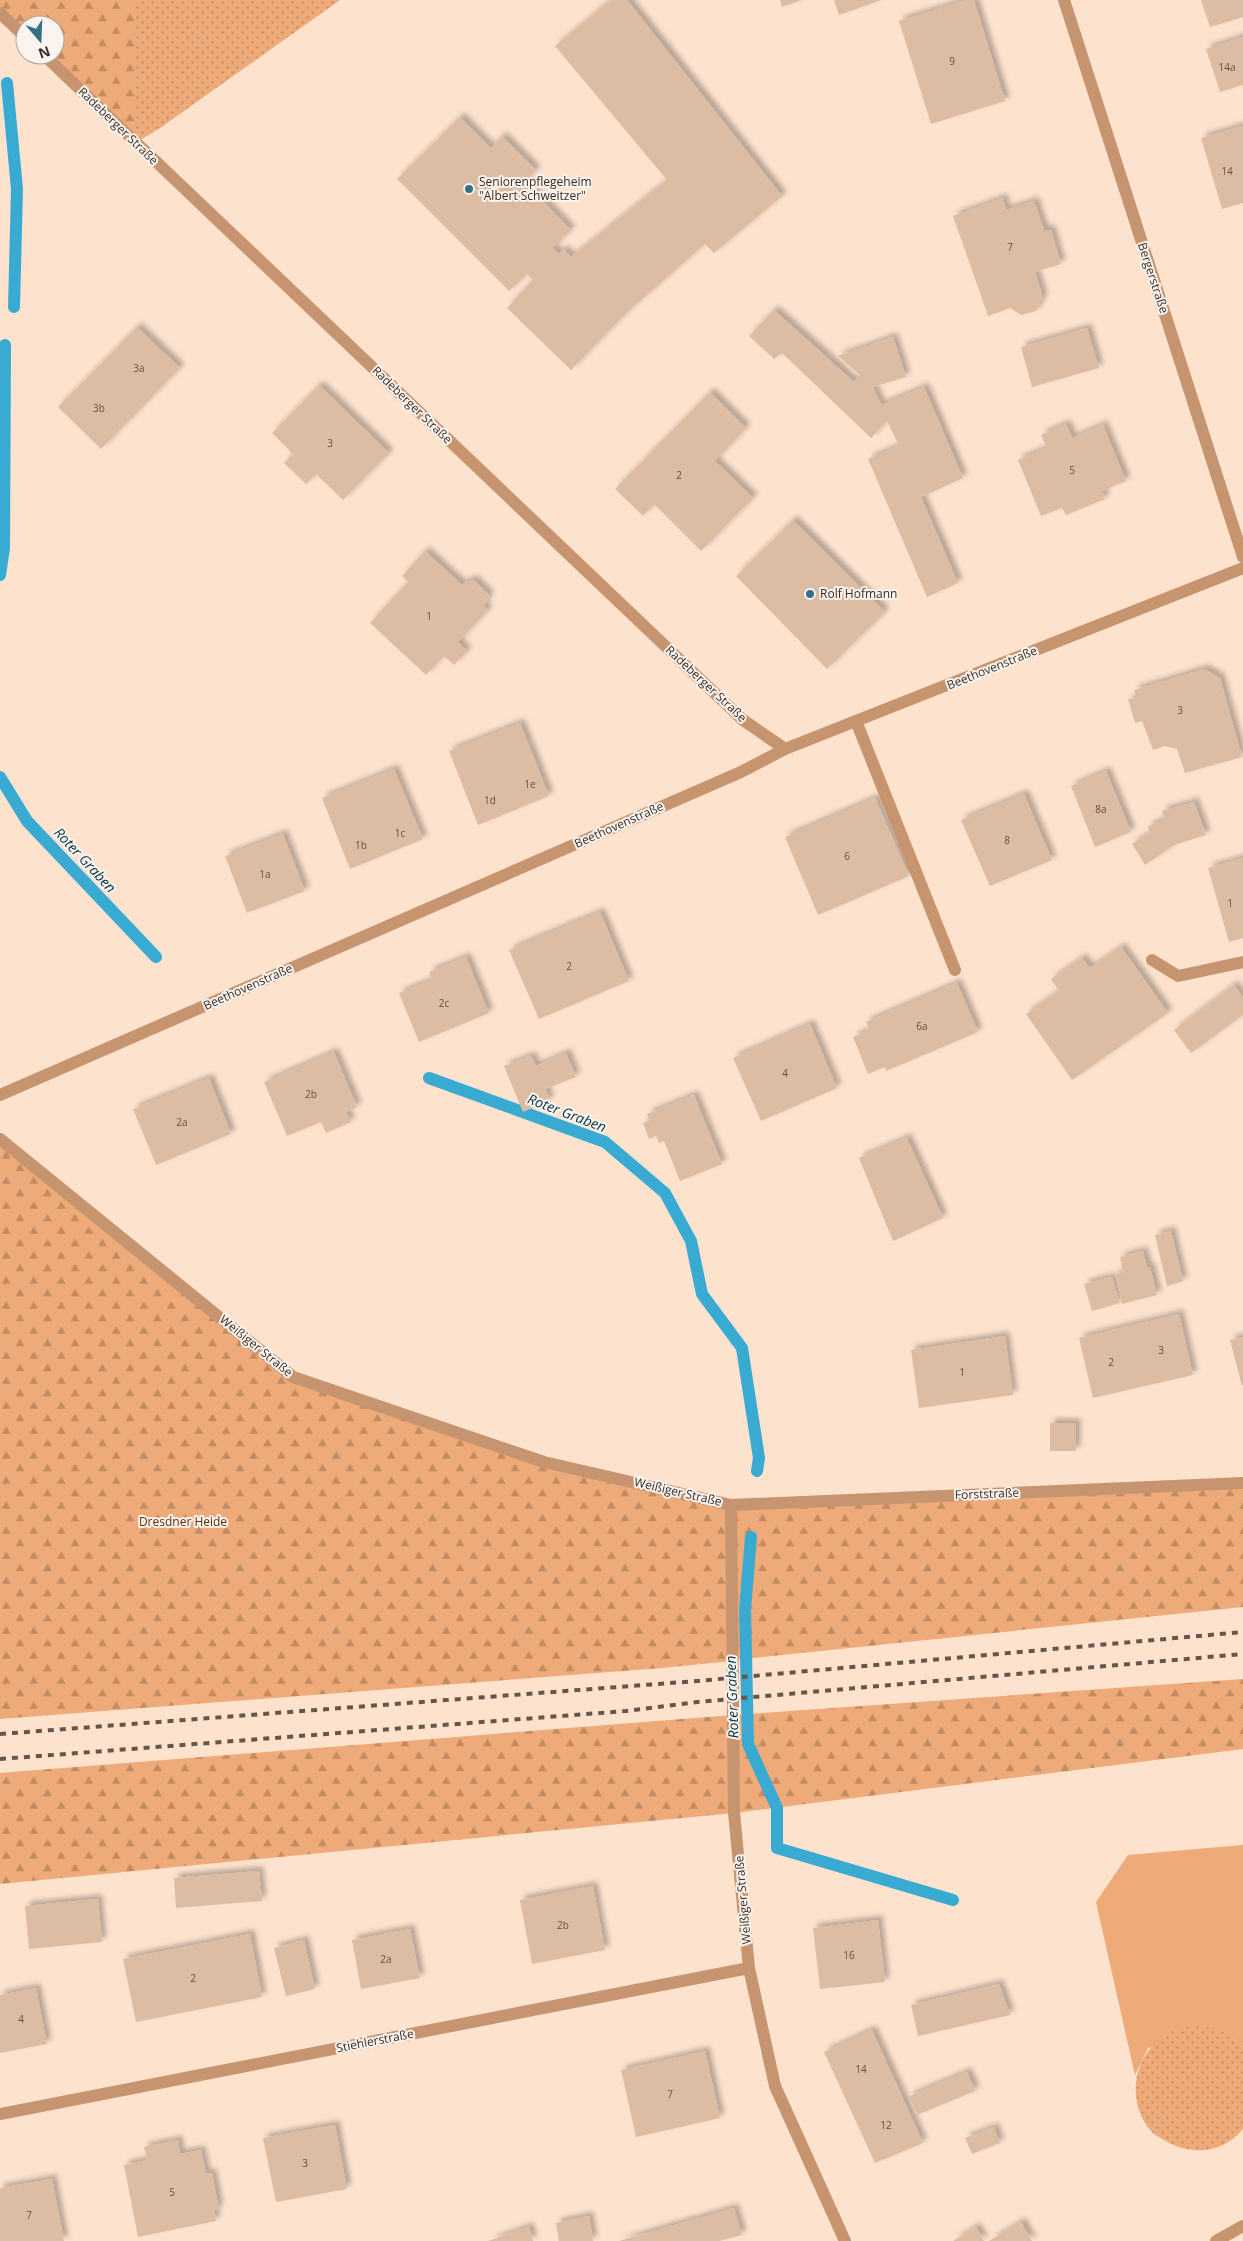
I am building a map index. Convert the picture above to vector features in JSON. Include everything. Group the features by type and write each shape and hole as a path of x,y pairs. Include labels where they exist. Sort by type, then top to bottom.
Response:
{"street":[{"name":"Bergerstraße","path":"1064,0 1243,557"},
{"path":"0,13 15,27"},
{"name":"Radeberger Straße","path":"55,65 743,720 785,749"},
{"name":"Beethovenstraße","path":"0,1095 741,772 785,749 1243,568"},
{"path":"856,721 955,970"},
{"path":"1152,960 1178,976 1243,962"},
{"name":"Weißiger Straße","path":"0,1139 293,1377 544,1462 731,1504 734,1813 749,1968 775,2086 845,2241"},
{"name":"Forststraße","path":"731,1504 1243,1483"},
{"name":"Stiehlerstraße","path":"0,2114 749,1968"},
{"path":"1216,2241 1243,2226"}],"green space":[{"path":"0,0 135,0 135,143 55,65 65,65 65,15 15,15 15,26 0,12"},
{"path":"135,0 340,0 160,128 135,143"},
{"name":"Dresdner Heide","path":"0,1139 293,1377 544,1462 731,1505 1243,1483 1243,1607 733,1660 734,1715 1243,1679 1243,1749 734,1813 0,1884 0,1773 733,1715 732,1661 0,1719"},
{"path":"1243,1845 1243,2047 1231,2035 1148,2048 1135,2075 1096,1902 1128,1855"},
{"path":"1202,2025 1231,2035 1243,2047 1243,2129 1226,2144 1216,2148 1206,2150 1184,2149 1152,2132 1143,2118 1138,2105 1137,2076 1149,2050 1159,2039 1175,2030"}],"building":[{"name":"Seniorenpflegeheim \"Albert Schweitzer\"","path":"611,0 627,0 782,196 714,253 705,244 625,314 571,370 507,308 533,280 527,274 509,291 397,179 460,117 491,148 502,136 536,170 524,182 571,230 553,248 559,254 563,249 571,257 667,180 555,46"},
{"path":"780,0 802,0 782,7"},
{"path":"834,0 881,0 839,15"},
{"path":"967,0 974,0 1005,101 931,124 899,21"},
{"path":"1201,0 1243,0 1243,17 1210,27"},
{"path":"1243,37 1243,85 1220,92 1206,49"},
{"path":"1243,126 1243,203 1222,209 1201,138"},
{"path":"1003,198 1006,210 1034,201 1044,230 1051,230 1061,264 1035,272 1043,297 1036,311 1021,315 1010,308 988,316 953,216"},
{"path":"774,310 854,382 860,375 838,356 893,337 906,377 873,387 881,405 924,387 963,478 921,497 958,583 927,597 868,459 899,446 887,421 871,438 782,353 774,359 749,336"},
{"path":"137,327 180,368 101,449 58,407"},
{"path":"1087,328 1099,368 1032,387 1021,347"},
{"path":"319,385 389,453 343,500 316,474 306,484 284,463 293,454 272,433"},
{"path":"710,392 746,428 715,461 753,498 701,551 654,504 643,516 615,489"},
{"path":"1066,424 1072,438 1103,425 1126,481 1102,491 1105,499 1066,515 1062,508 1041,516 1018,460 1047,448 1041,435"},
{"name":"Rolf Hofmann","path":"793,520 885,612 827,669 736,576"},
{"path":"425,551 462,585 465,582 474,580 489,595 486,603 483,605 488,610 458,642 467,651 454,665 444,656 426,675 370,623 408,582 402,576"},
{"path":"1204,669 1220,678 1242,757 1185,773 1177,749 1165,746 1153,750 1142,721 1135,723 1128,699 1137,698 1134,690"},
{"path":"520,723 549,796 478,825 449,751"},
{"path":"394,769 423,839 350,869 322,798"},
{"path":"1106,771 1131,832 1095,847 1071,786"},
{"path":"1024,794 1052,860 990,886 961,820"},
{"path":"875,798 909,876 818,915 785,837"},
{"path":"1194,802 1206,835 1174,845 1145,865 1132,844 1150,833 1148,826 1165,820 1162,811"},
{"path":"283,834 305,891 247,913 225,856"},
{"path":"1243,858 1243,938 1229,942 1208,868"},
{"path":"600,912 629,981 539,1019 509,950"},
{"path":"1121,947 1168,1013 1072,1080 1026,1014 1059,991 1051,979 1082,958 1090,968"},
{"path":"466,957 489,1013 419,1042 399,993 432,980 429,972"},
{"path":"957,983 978,1032 886,1071 885,1067 868,1074 853,1037 869,1030 866,1022"},
{"path":"1234,985 1243,998 1243,1015 1191,1053 1174,1030"},
{"path":"810,1024 837,1088 761,1121 733,1058"},
{"path":"334,1052 357,1107 346,1112 351,1122 326,1133 321,1122 287,1136 264,1082"},
{"path":"566,1053 576,1077 545,1089 550,1100 523,1112 504,1066 531,1056 536,1066"},
{"path":"209,1078 231,1134 156,1165 133,1109"},
{"path":"694,1095 722,1164 680,1181 664,1141 659,1143 656,1136 649,1139 643,1123 650,1120 647,1114"},
{"path":"907,1138 943,1218 893,1241 859,1158"},
{"path":"1171,1231 1183,1281 1167,1286 1155,1235"},
{"path":"1143,1251 1147,1267 1150,1267 1157,1295 1122,1304 1115,1274 1123,1273 1120,1257"},
{"path":"1112,1277 1120,1303 1092,1311 1084,1284"},
{"path":"1179,1314 1193,1375 1093,1398 1079,1338"},
{"path":"1005,1336 1013,1395 919,1408 911,1350"},
{"path":"1243,1337 1243,1385 1242,1386 1230,1340"},
{"path":"1050,1423 1076,1423 1076,1451 1050,1451"},
{"path":"259,1871 262,1901 176,1908 174,1878"},
{"path":"593,1886 605,1950 532,1964 520,1900"},
{"path":"98,1899 102,1942 29,1949 25,1906"},
{"path":"878,1920 885,1982 820,1989 813,1928"},
{"path":"410,1929 420,1978 361,1989 352,1940"},
{"path":"250,1934 262,1997 136,2022 123,1959"},
{"path":"304,1940 315,1989 286,1996 274,1948"},
{"path":"999,1984 1010,2015 918,2036 911,2005"},
{"path":"36,1988 47,2044 0,2053 0,1995"},
{"path":"872,2030 923,2143 875,2163 824,2052"},
{"path":"705,2051 720,2118 636,2137 621,2070"},
{"path":"967,2072 975,2091 917,2115 909,2096"},
{"path":"335,2125 347,2189 276,2202 263,2138"},
{"path":"994,2127 1000,2143 972,2154 965,2138"},
{"path":"178,2140 180,2154 201,2150 206,2174 212,2173 219,2210 214,2210 216,2221 138,2237 124,2165 147,2160 144,2147"},
{"path":"52,2179 64,2241 0,2241 0,2188"},
{"path":"734,2208 742,2235 719,2241 619,2241"},
{"path":"589,2216 593,2241 559,2241 556,2223"},
{"path":"1021,2222 1032,2241 989,2241"},
{"path":"529,2227 533,2241 488,2241"},
{"path":"976,2227 984,2241 953,2241"}],"waterway":[{"name":"Roter Graben","path":"7,83 17,189 14,307"},
{"name":"Roter Graben","path":"0,575 4,548 5,345"},
{"name":"Roter Graben","path":"0,777 27,821 156,957"},
{"name":"Roter Graben","path":"429,1078 605,1142 665,1193 691,1241 702,1294 742,1348 759,1458 757,1471"},
{"name":"Roter Graben","path":"751,1537 745,1609 748,1744 777,1808 777,1848 953,1900"}],"railway":[{"path":"0,1734 697,1681 1243,1632"},
{"path":"0,1759 626,1711 697,1702 1243,1654"}],"place":[{"name":"Seniorenpflegeheim \"Albert Schweitzer\"","path":"469,189"},
{"name":"Rolf Hofmann","path":"810,594"}]}
